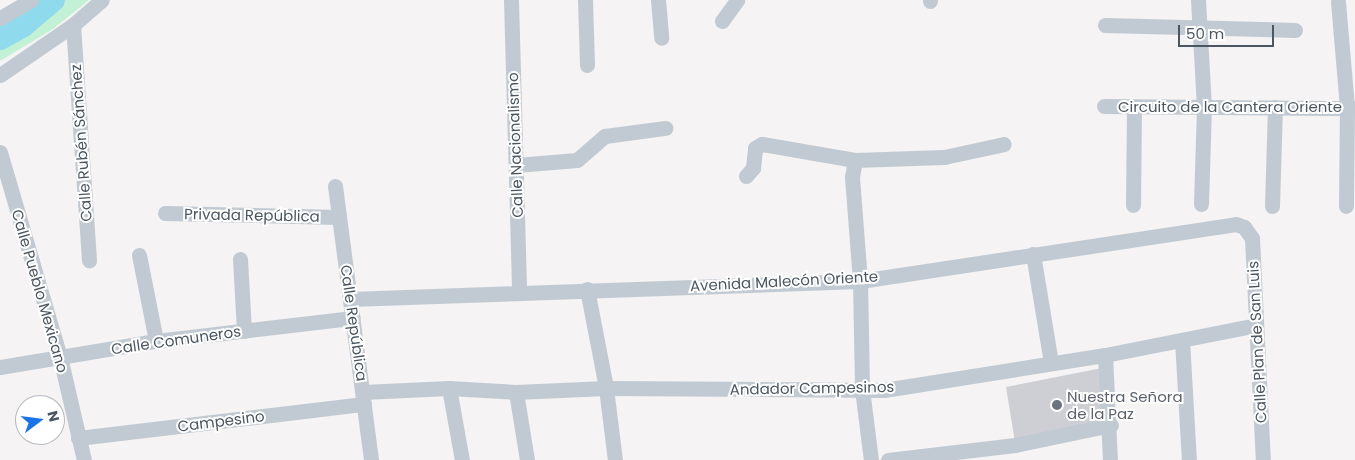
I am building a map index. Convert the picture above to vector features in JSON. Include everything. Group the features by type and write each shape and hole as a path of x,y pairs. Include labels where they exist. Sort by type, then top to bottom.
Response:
{"street":[{"path":"0,18 31,0"},
{"path":"0,75 72,25 102,0"},
{"name":"Calle Nacionalismo","path":"511,0 519,291"},
{"path":"585,0 587,65"},
{"path":"658,0 661,38"},
{"path":"722,21 737,0"},
{"path":"1198,0 1204,107 1200,204"},
{"path":"1338,2 1351,108 1346,206"},
{"name":"Calle Rubén Sánchez","path":"72,25 88,260"},
{"path":"1105,25 1295,30"},
{"name":"Circuito de la Cantera Oriente","path":"1104,106 1351,108"},
{"path":"1133,205 1134,107"},
{"path":"1272,206 1275,107"},
{"path":"516,165 577,160 605,136 665,128"},
{"path":"746,176 753,168 755,148 762,144 855,160 944,157 1004,144"},
{"name":"Calle Pueblo Mexicano","path":"0,152 60,357 84,460"},
{"path":"855,160 852,177 860,280 862,389 871,460"},
{"name":"Calle República","path":"334,186 371,460"},
{"name":"Privada República","path":"165,213 339,217"},
{"name":"Avenida Malecón Oriente","path":"350,299 519,291 860,280 1228,223 1244,227"},
{"name":"Calle Plan de San Luis","path":"1244,227 1252,238 1263,460"},
{"path":"1033,254 1051,363"},
{"path":"139,255 156,342"},
{"path":"240,258 244,331"},
{"path":"587,289 606,388 615,460"},
{"name":"Calle Comuneros","path":"0,367 156,342 353,318"},
{"name":"Andador Campesinos","path":"364,398 449,388 516,392 606,388 884,390 1105,355 1256,325"},
{"path":"1182,340 1189,460"},
{"path":"1105,355 1111,425 1110,460"},
{"path":"449,388 462,460"},
{"path":"516,392 527,460"},
{"name":"Campesino","path":"78,438 364,398"},
{"path":"888,460 1015,445 1111,425"}],"green space":[{"path":"38,0 89,0 53,29 0,61 0,24"}],"building":[{"name":"Nuestra Señora de la Paz","path":"1102,368 1108,422 1015,442 1006,387"}],"waterway":[{"path":"0,38 23,25 53,0"}],"place":[{"name":"Nuestra Señora de la Paz","path":"1057,405"}]}
